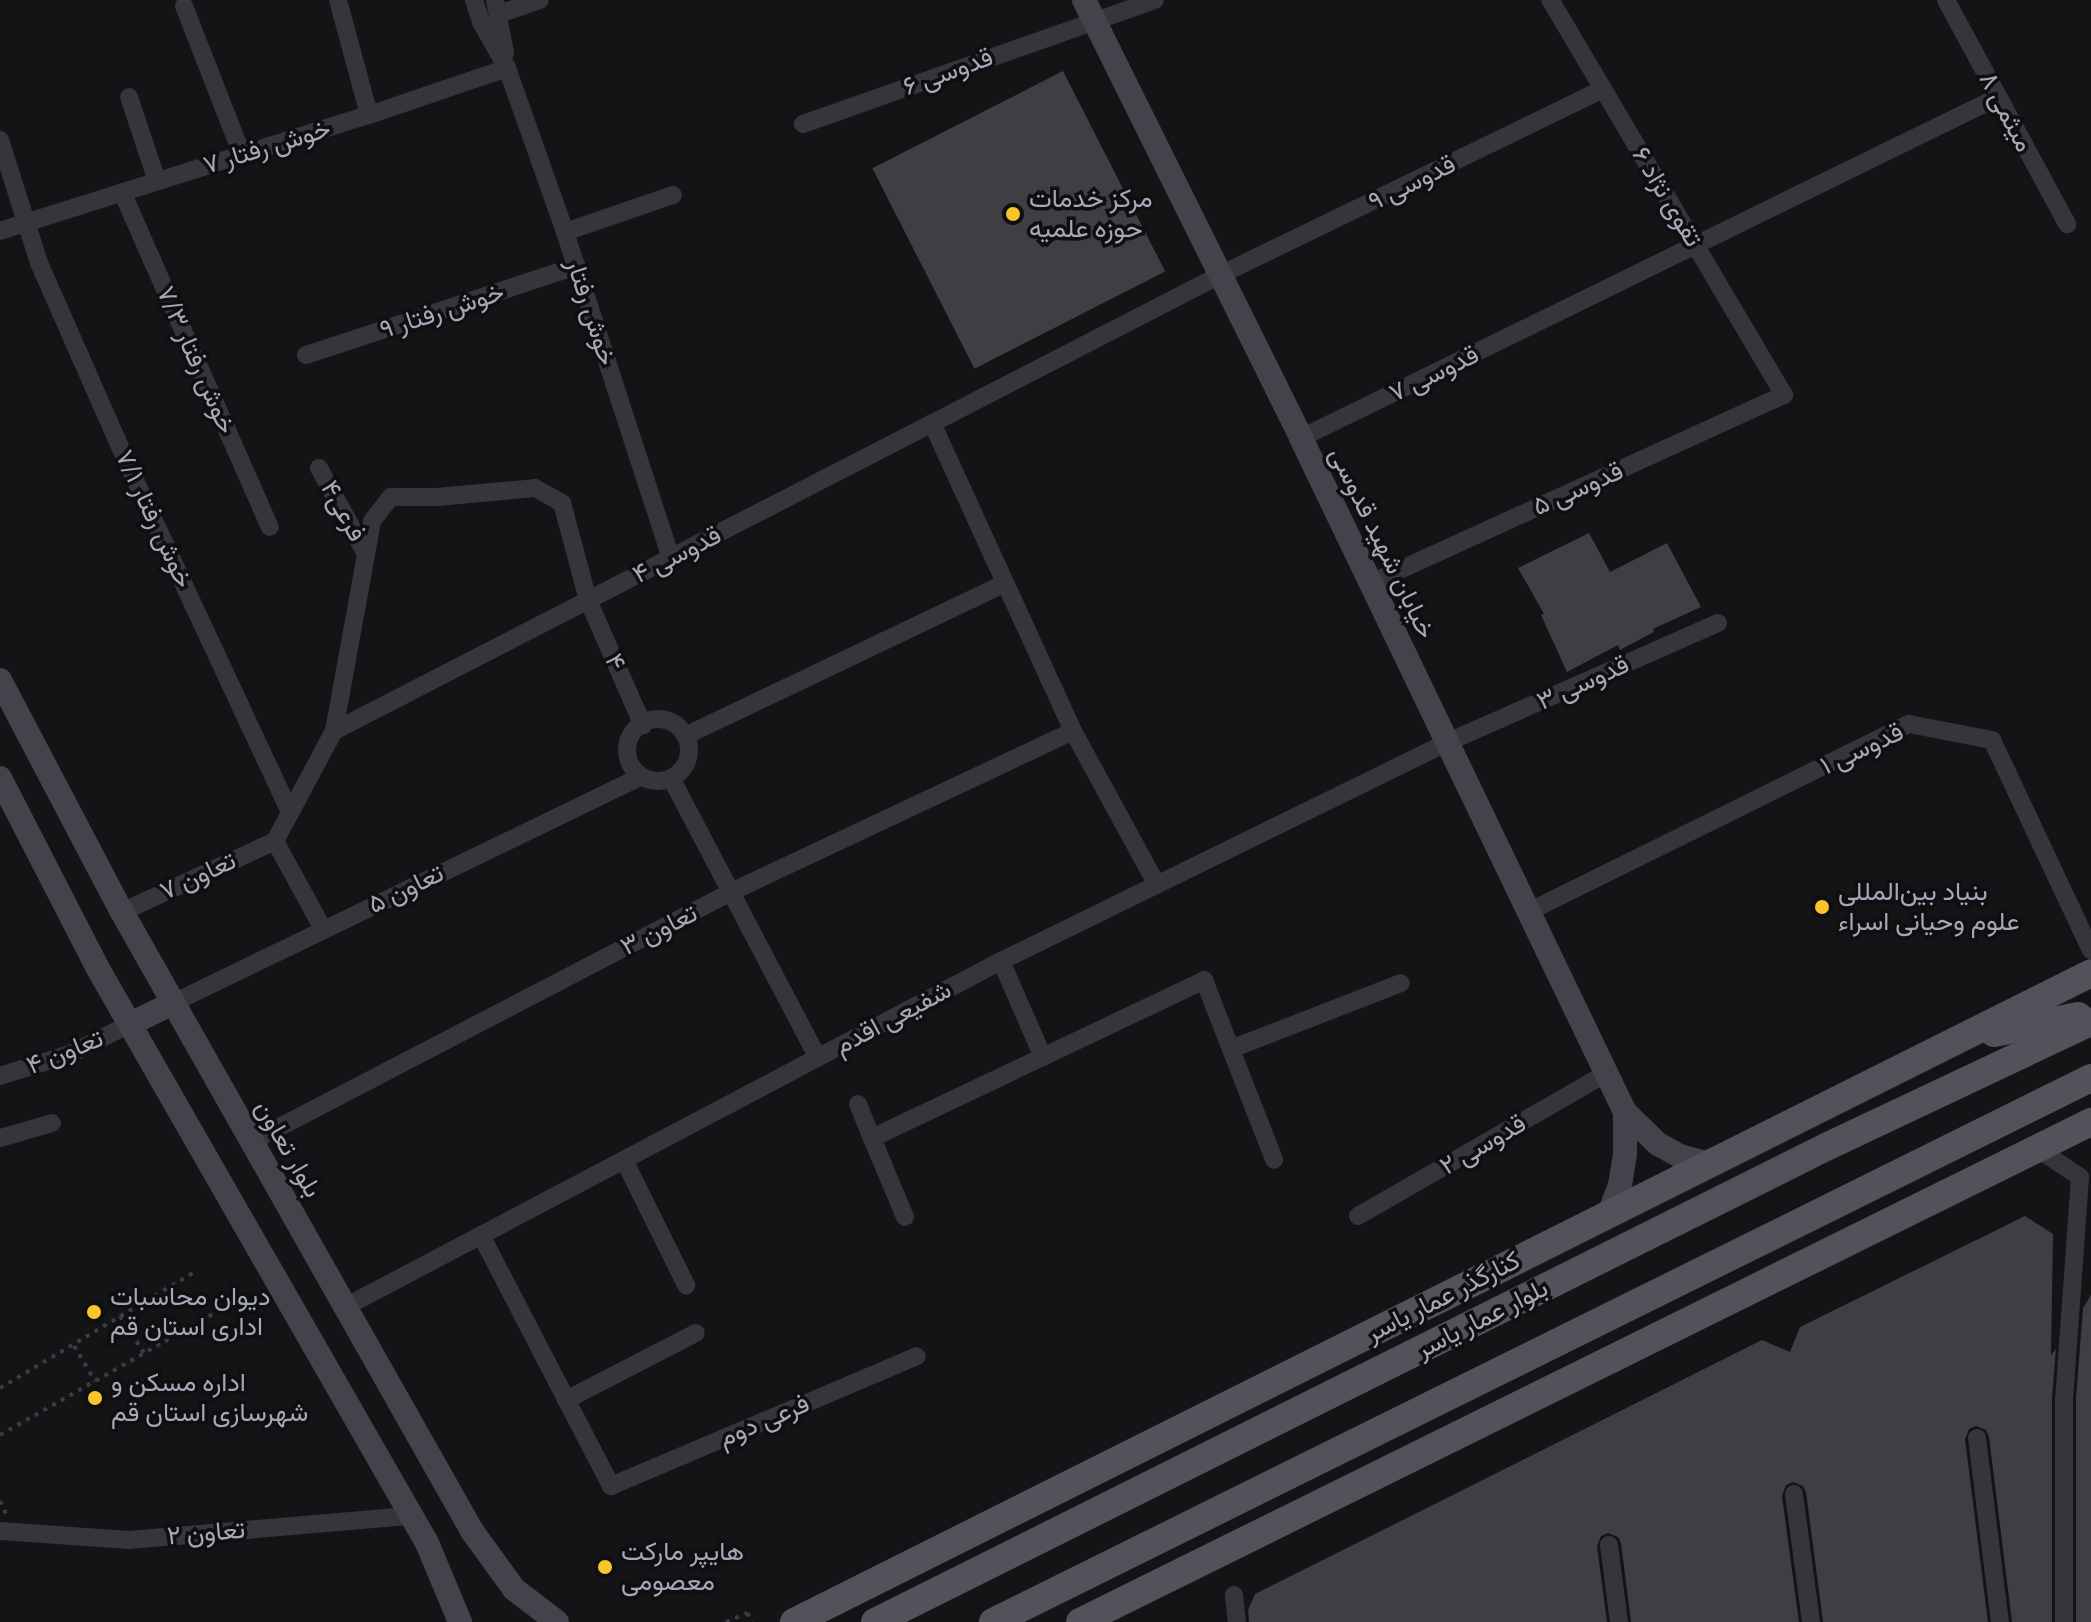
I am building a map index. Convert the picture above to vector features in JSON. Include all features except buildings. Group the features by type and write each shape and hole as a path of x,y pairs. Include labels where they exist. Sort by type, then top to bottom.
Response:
{"main road":[{"name":"خیابان شهید قدوسی","path":"1089,10 1301,438 1625,1112"},
{"name":"بلوار تعاون","path":"0,680 122,912 472,1531 514,1589 557,1622"},
{"path":"0,778 130,1024 411,1516 460,1622"},
{"name":"کنارگذر عمار یاسر","path":"794,1622 2091,973"},
{"path":"130,1024 173,1003"},
{"path":"1959,1040 2091,1013"},
{"name":"بلوار عمار یاسر","path":"875,1622 1811,1154 2091,1022"},
{"name":"بلوار عمار یاسر","path":"993,1622 2091,1078"},
{"path":"1625,1112 1658,1144 1680,1156 1709,1164"},
{"path":"1609,1214 1620,1185 1625,1154 1625,1112"},
{"path":"1080,1622 1104,1615 2091,1122"},
{"path":"1781,1230 1798,1266"}],"street":[{"path":"338,0 369,115"},
{"name":"خوش رفتار","path":"474,0 481,22 507,68 565,232 671,558"},
{"path":"497,7 540,0"},
{"name":"قدوسی ۶","path":"803,124 1089,10 1155,0"},
{"name":"تقوی نژاد ۶","path":"1550,0 1784,395"},
{"name":"میثمی ۸","path":"1946,0 2067,224"},
{"path":"184,6 242,155"},
{"name":"خوش رفتار","path":"497,7 507,68"},
{"name":"خوش رفتار ۷","path":"0,231 369,115 507,68"},
{"name":"قدوسی ۹","path":"1220,275 1603,89"},
{"path":"129,97 157,181"},
{"name":"قدوسی ۷","path":"1301,438 1998,97"},
{"name":"خوش رفتار ۷/۱","path":"0,140 39,263 129,467 290,812"},
{"name":"خوش رفتار ۷/۳","path":"122,192 270,527"},
{"path":"565,232 673,195"},
{"name":"خوش رفتار ۹","path":"306,355 577,266"},
{"name":"قدوسی ۴","path":"334,731 1220,275"},
{"name":"قدوسی ۵","path":"1371,583 1784,395"},
{"path":"932,423 1003,584 1073,731 1157,885"},
{"name":"فرعی۴","path":"319,468 366,554"},
{"name":"۴","path":"334,731 372,521 391,497 437,497 535,488 562,503 588,600 643,725"},
{"path":"685,736 1003,584"},
{"name":"قدوسی ۳","path":"1448,742 1718,623"},
{"path":"651,719 672,721 685,736 690,745 687,765 662,782 640,777 628,760 626,750 634,730 651,719"},
{"name":"قدوسی ۱","path":"1530,911 1909,724 1992,740 2091,950"},
{"path":"323,929 275,841 334,731"},
{"name":"تعاون ۳","path":"251,1142 731,892 1073,731"},
{"name":"شفیعی اقدم","path":"345,1307 1001,961 1448,742"},
{"name":"تعاون ۵","path":"173,1003 640,777"},
{"path":"671,778 818,1058"},
{"name":"تعاون ۷","path":"122,912 275,841"},
{"path":"1001,961 1043,1057"},
{"path":"872,1138 1204,980 1274,1160"},
{"path":"1231,1049 1401,983"},
{"name":"تعاون ۴","path":"0,1076 70,1054 130,1024"},
{"name":"قدوسی ۲","path":"1358,1216 1607,1073"},
{"path":"858,1104 905,1217"},
{"path":"0,1138 52,1123"},
{"path":"2038,1149 2080,1177 2082,1255 2064,1398 2064,1622"},
{"path":"624,1160 686,1285"},
{"path":"481,1235 566,1400 696,1333"},
{"name":"فرعی دوم","path":"566,1400 611,1486 917,1356"},
{"path":"1977,1438 2000,1622"},
{"path":"1794,1494 1811,1622"},
{"name":"تعاون ۲","path":"0,1531 129,1540 411,1516"},
{"path":"1609,1545 1619,1622"},
{"path":"1234,1595 1237,1622"}],"path":[{"path":"0,1388 196,1271"},
{"path":"0,1435 220,1310"},
{"path":"120,1316 144,1353"},
{"path":"74,1346 95,1381"},
{"path":"726,1622 747,1613 751,1622"}],"place":[{"name":"مرکز خدمات حوزه علمیه","path":"1013,214"},
{"name":"بنیاد بین‌المللی علوم وحیانی اسراء","path":"1822,907"},
{"name":"دیوان محاسبات اداری استان قم","path":"94,1312"},
{"name":"اداره مسکن و شهرسازی استان قم","path":"95,1398"},
{"name":"هایپر مارکت معصومی","path":"605,1567"}]}
